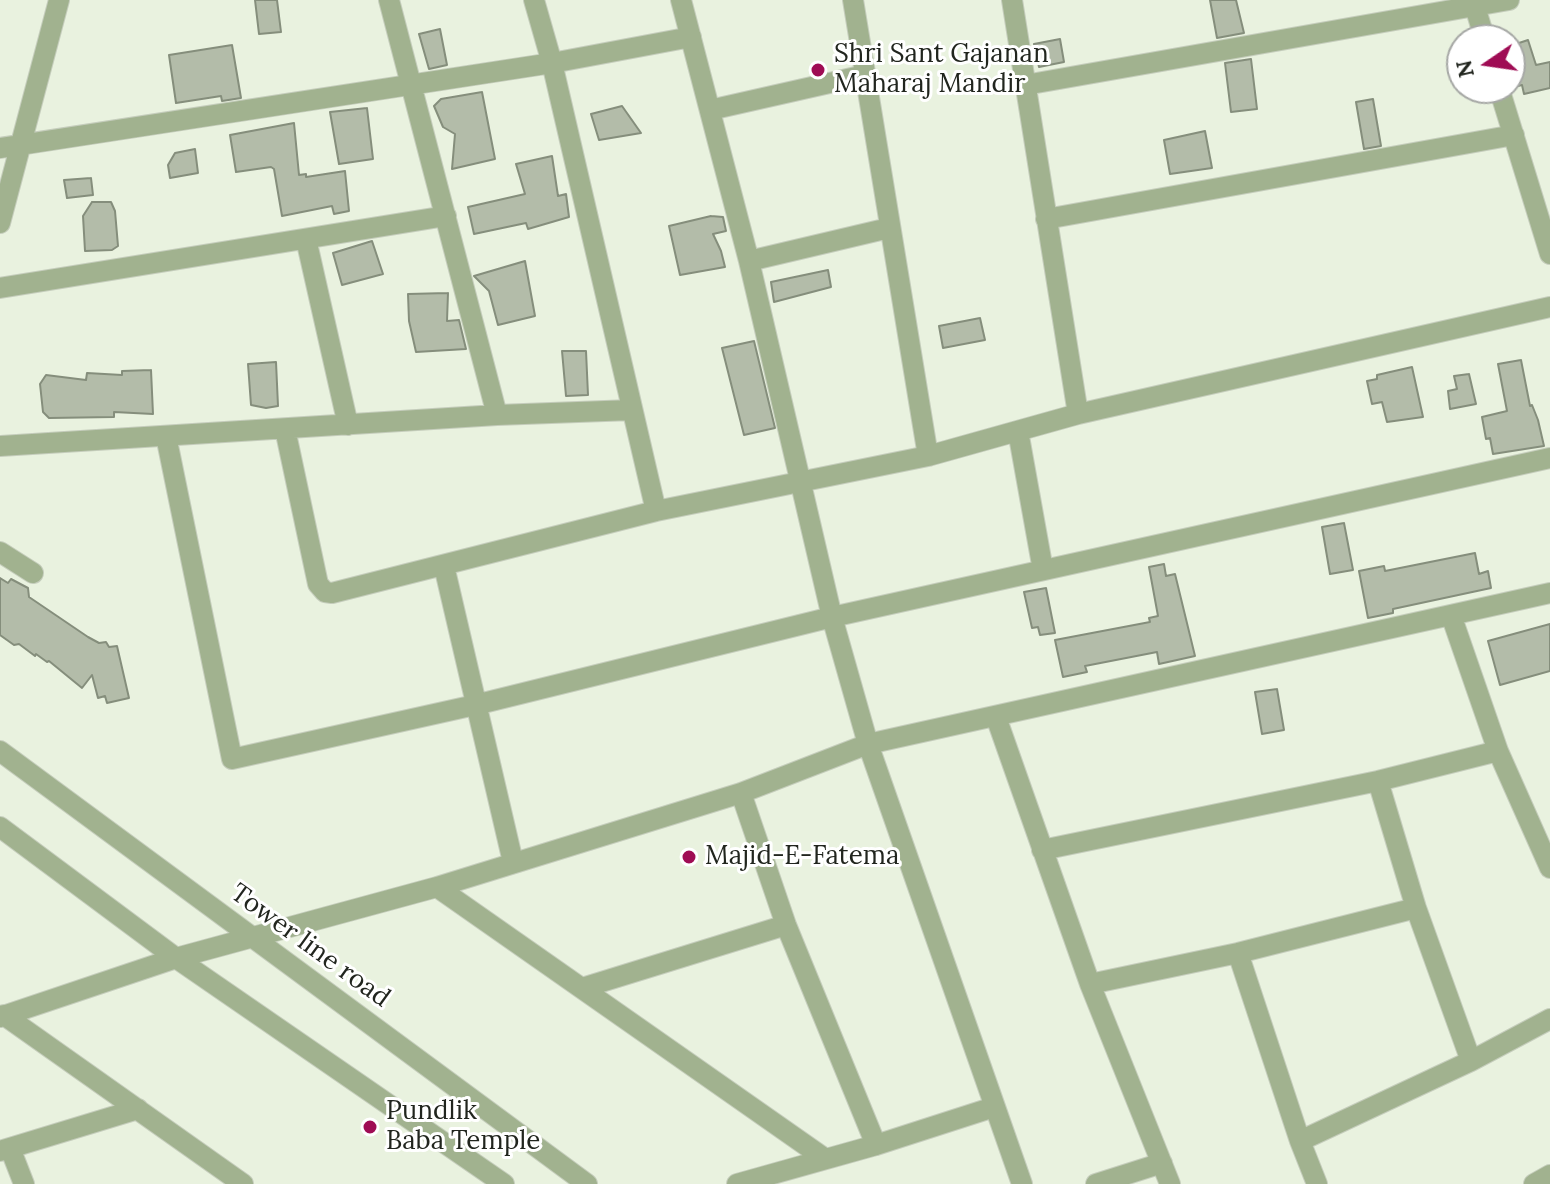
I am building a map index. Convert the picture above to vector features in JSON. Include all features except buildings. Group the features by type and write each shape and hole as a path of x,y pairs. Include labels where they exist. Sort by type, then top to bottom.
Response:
{"street":[{"path":"0,223 10,147 59,0"},
{"path":"389,0 497,415"},
{"path":"534,0 552,63 656,511"},
{"path":"681,0 749,261 832,617 868,744 1022,1184"},
{"path":"853,0 928,456"},
{"path":"1012,0 1078,414"},
{"path":"1025,85 1474,3 1509,0"},
{"path":"1474,3 1480,24"},
{"path":"10,147 552,63 691,37"},
{"path":"710,110 865,75"},
{"path":"1504,104 1550,254"},
{"path":"1046,219 1514,135"},
{"path":"0,288 446,216"},
{"path":"749,261 889,228"},
{"path":"306,239 348,425"},
{"path":"285,429 318,584 325,592 332,593 656,511 928,456 1078,414 1550,307"},
{"path":"0,446 497,415 632,410"},
{"path":"1018,431 1043,570"},
{"path":"166,436 232,759 475,705 832,617 1550,458"},
{"path":"0,552 33,573"},
{"path":"444,566 513,862"},
{"path":"2,1016 176,958 437,887 741,793 868,744 1550,593"},
{"path":"1451,615 1498,751 1550,868"},
{"path":"996,717 1090,984 1170,1184"},
{"name":"Tower line road","path":"0,751 587,1184"},
{"path":"1042,850 1378,781 1498,751"},
{"path":"1378,781 1416,908 1471,1061"},
{"path":"741,793 786,925 876,1145"},
{"path":"0,827 176,958 504,1184"},
{"path":"437,887 824,1158"},
{"path":"1090,984 1238,953 1416,908"},
{"path":"582,988 786,925"},
{"path":"1238,953 1317,1184"},
{"path":"2,1016 243,1184"},
{"path":"1300,1141 1471,1061 1550,1019"},
{"path":"737,1184 876,1145 994,1107"},
{"path":"24,1184 5,1149 138,1109"},
{"path":"1096,1184 1162,1163"},
{"path":"1534,1184 1550,1175"}],"place":[{"name":"Shri Sant Gajanan Maharaj Mandir","path":"818,70"},
{"name":"Majid-E-Fatema","path":"689,857"},
{"name":"Pundlik Baba Temple","path":"370,1127"}]}
